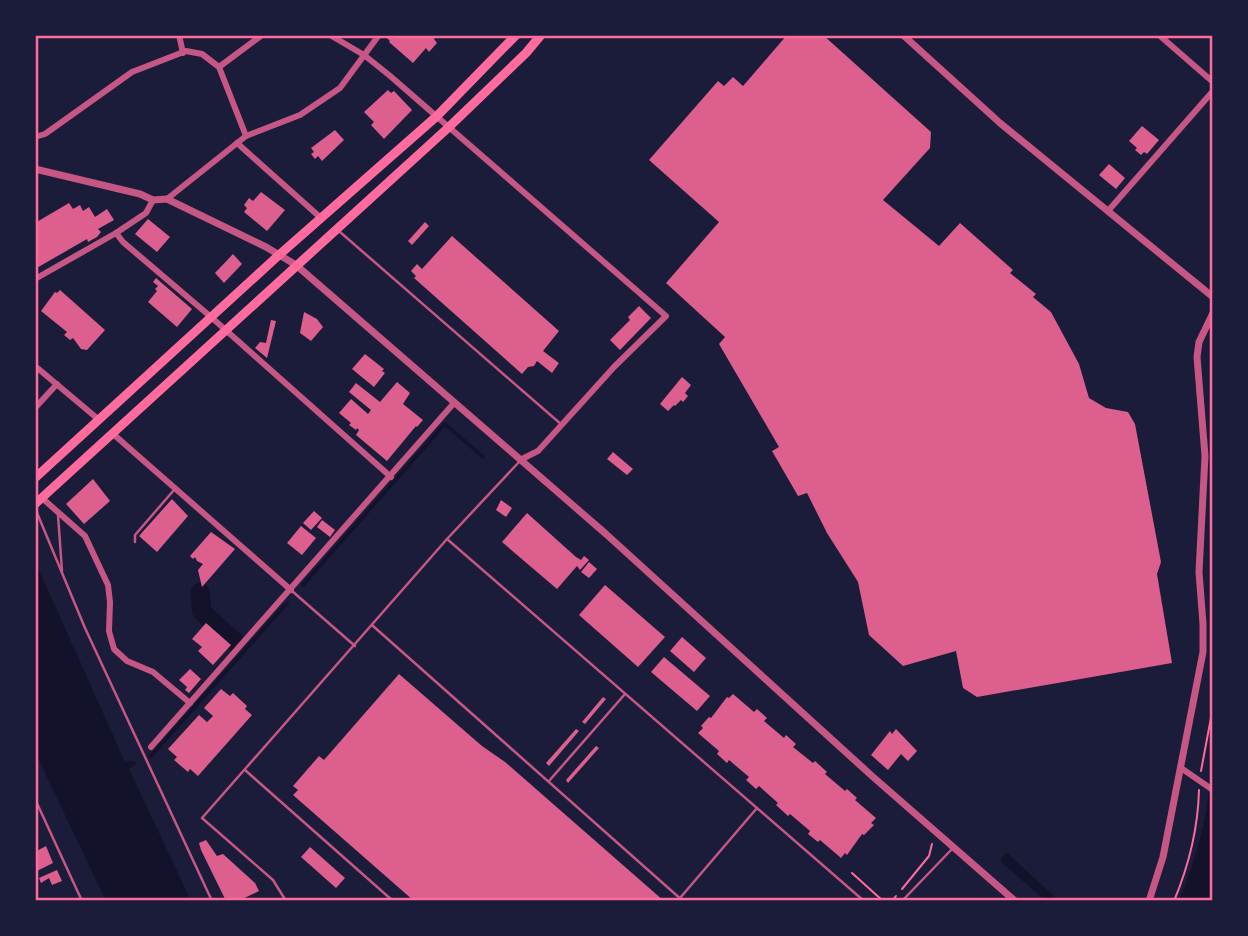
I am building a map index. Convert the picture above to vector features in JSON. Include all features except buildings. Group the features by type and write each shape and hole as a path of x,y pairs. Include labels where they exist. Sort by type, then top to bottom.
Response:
{"main road":[{"path":"36,476 279,255 437,116 516,35"},
{"path":"37,503 449,127 526,53 541,35"}],"street":[{"path":"180,35 183,53"},
{"path":"219,68 262,35"},
{"path":"330,35 364,55 437,116 666,316 614,367 538,451 520,460"},
{"path":"167,199 246,136 300,115 327,99 340,88 379,35"},
{"path":"903,35 1000,122 1213,297"},
{"path":"1159,35 1213,82"},
{"path":"35,137 46,134 132,72 183,53 202,54 219,68 246,136"},
{"path":"1108,211 1213,92"},
{"path":"237,143 321,218"},
{"path":"35,169 140,194 153,200 167,199 231,229 296,265 699,617 1015,901"},
{"path":"35,279 117,233 146,213 153,200"},
{"path":"117,233 123,242 391,477"},
{"path":"1149,901 1163,857 1203,652 1199,572 1205,456 1197,357 1199,342 1213,313"},
{"path":"35,366 99,419"},
{"path":"35,408 57,384"},
{"path":"151,747 454,403"},
{"path":"112,433 290,590"},
{"path":"37,503 58,513 85,536 108,585 108,631 114,649 127,662 153,672 190,703"},
{"path":"1181,768 1210,788"}],"lane":[{"path":"336,228 562,425"},
{"path":"286,901 273,880 202,818 447,539 520,460"},
{"path":"135,542 135,535 175,488"},
{"path":"37,503 62,571 135,738 212,901"},
{"path":"58,513 62,571"},
{"path":"447,539 864,901"},
{"path":"290,590 355,646"},
{"path":"373,626 681,900 757,808"},
{"path":"549,781 626,694"},
{"path":"245,769 393,901"},
{"path":"35,799 82,901"},
{"path":"902,901 953,848"}],"path":[{"path":"1174,901 1196,832 1199,778 1213,707"},
{"path":"892,901 923,865 932,844"},
{"path":"852,873 883,901"}],"shaded area":[{"path":"35,561 125,762 135,761 136,764 129,769 191,901 106,901 35,752"},
{"path":"1213,757 1213,901 1179,901 1201,836 1210,786 1209,766 1212,766"},
{"path":"1006,852 1059,901 1046,901 1000,861"}],"waterway":[{"path":"303,585 445,424 483,457"},
{"path":"200,592 202,612 235,642"},
{"path":"151,756 287,603"}]}
